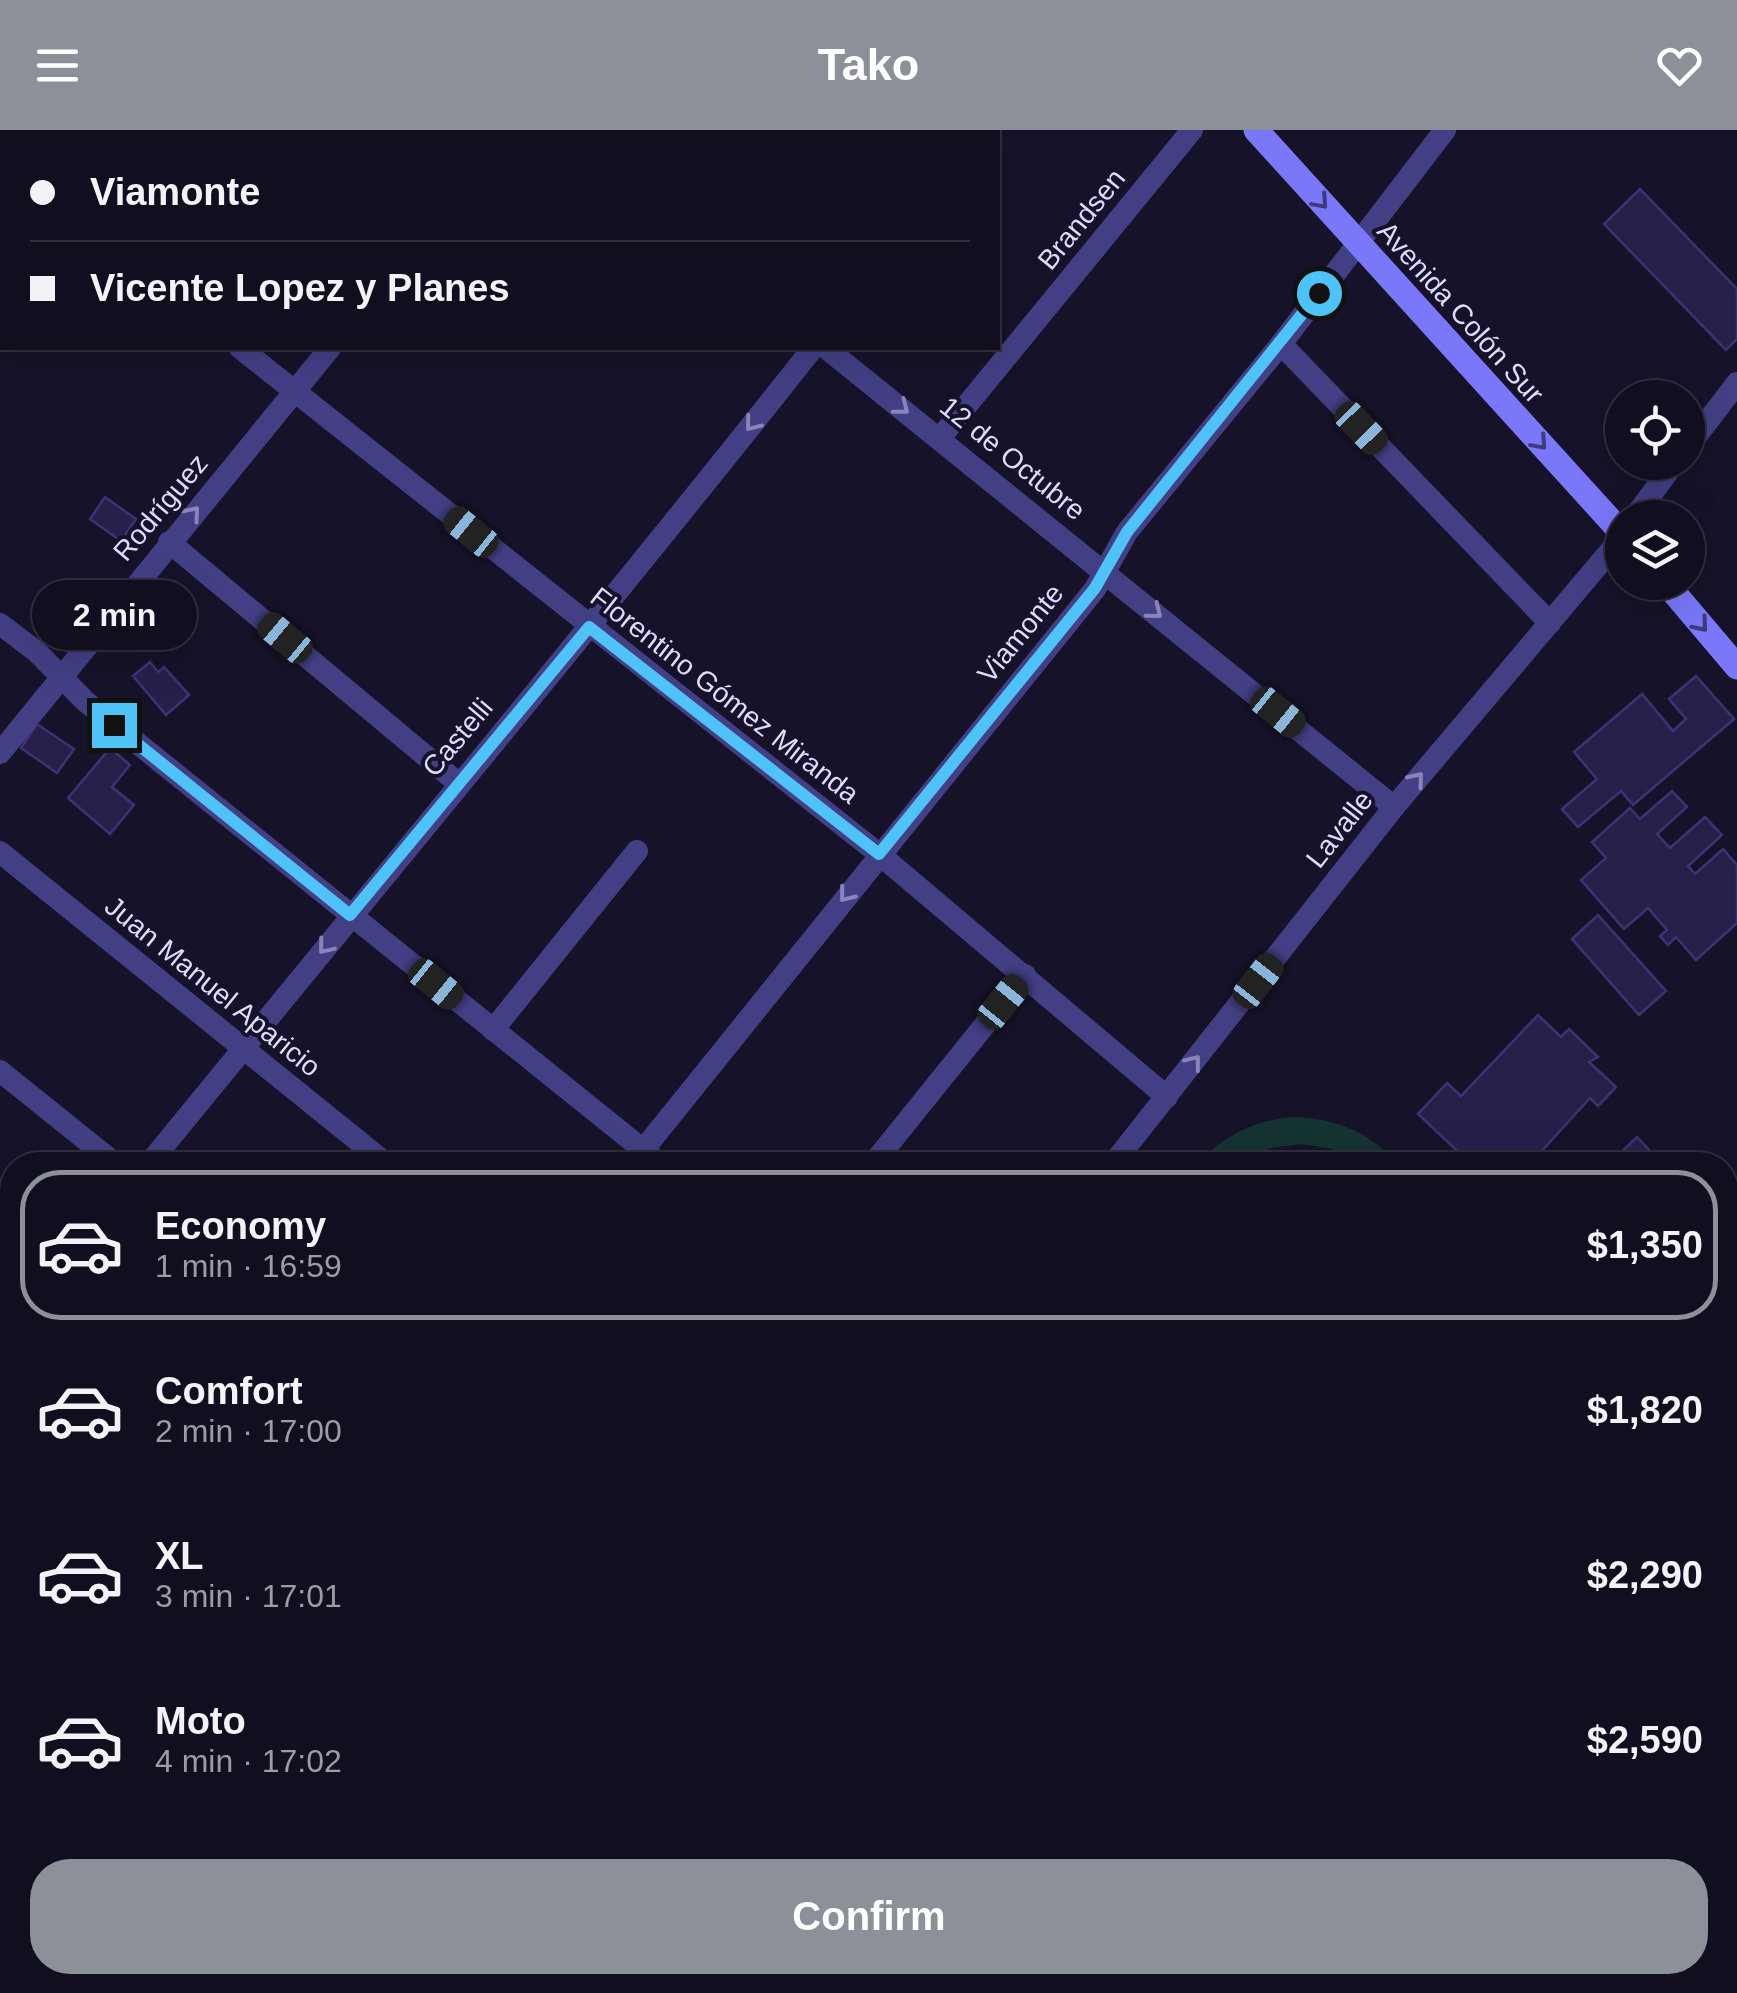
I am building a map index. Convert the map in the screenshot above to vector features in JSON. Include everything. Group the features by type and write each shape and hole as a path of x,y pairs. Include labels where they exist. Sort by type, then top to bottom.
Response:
{"main road":[{"name":"Avenida Colón Sur","path":"1256,130 1605,516"},
{"path":"1680,600 1737,667"}],"street":[{"name":"Brandsen","path":"940,438 1192,130"},
{"name":"Viamonte","path":"652,1152 879,854 1095,588 1127,532 1280,344 1444,130"},
{"path":"1280,344 1550,623"},
{"name":"Florentino Gómez Miranda","path":"243,350 879,854 1167,1097"},
{"name":"Rodríguez","path":"0,753 328,350"},
{"name":"Castelli","path":"159,1152 811,350"},
{"name":"12 de Octubre","path":"829,350 1394,807"},
{"path":"1705,424 1737,383"},
{"path":"169,542 458,783"},
{"name":"Lavalle","path":"1123,1152 1394,807 1605,556"},
{"path":"0,624 37,652 84,701 493,1030 637,1152"},
{"path":"493,1030 637,851"},
{"name":"Juan Manuel Aparicio","path":"0,852 371,1152"},
{"path":"883,1152 1025,976"},
{"path":"0,1071 100,1152"}],"green space":[{"path":"1293,1117 1323,1120 1351,1129 1385,1152 1337,1152 1302,1144 1263,1152 1210,1152 1240,1132"}],"building":[{"path":"1640,189 1737,289 1737,339 1726,350 1604,224"},
{"path":"105,497 136,519 121,541 90,519"},
{"path":"150,662 158,672 164,667 189,695 166,715 133,676"},
{"path":"1696,676 1734,719 1633,805 1621,791 1578,827 1562,809 1597,779 1574,752 1642,694 1673,731 1686,719 1669,699"},
{"path":"37,724 74,749 57,773 21,748"},
{"path":"110,748 130,765 112,787 134,805 110,834 68,798"},
{"path":"1672,791 1687,807 1657,834 1670,848 1705,817 1722,835 1688,866 1695,874 1723,849 1737,865 1737,923 1696,960 1676,937 1668,945 1660,936 1667,930 1648,908 1624,929 1581,880 1606,858 1592,842 1630,808 1640,819"},
{"path":"1598,915 1666,991 1639,1015 1572,939"},
{"path":"1538,1015 1561,1037 1569,1029 1598,1057 1589,1062 1616,1087 1598,1106 1590,1098 1541,1152 1458,1152 1418,1114 1447,1083 1461,1096"},
{"path":"1637,1137 1651,1152 1621,1152"}],"route":[{"path":"114,725 350,915 589,627 879,854 1095,588 1127,532 1319,293"}]}
